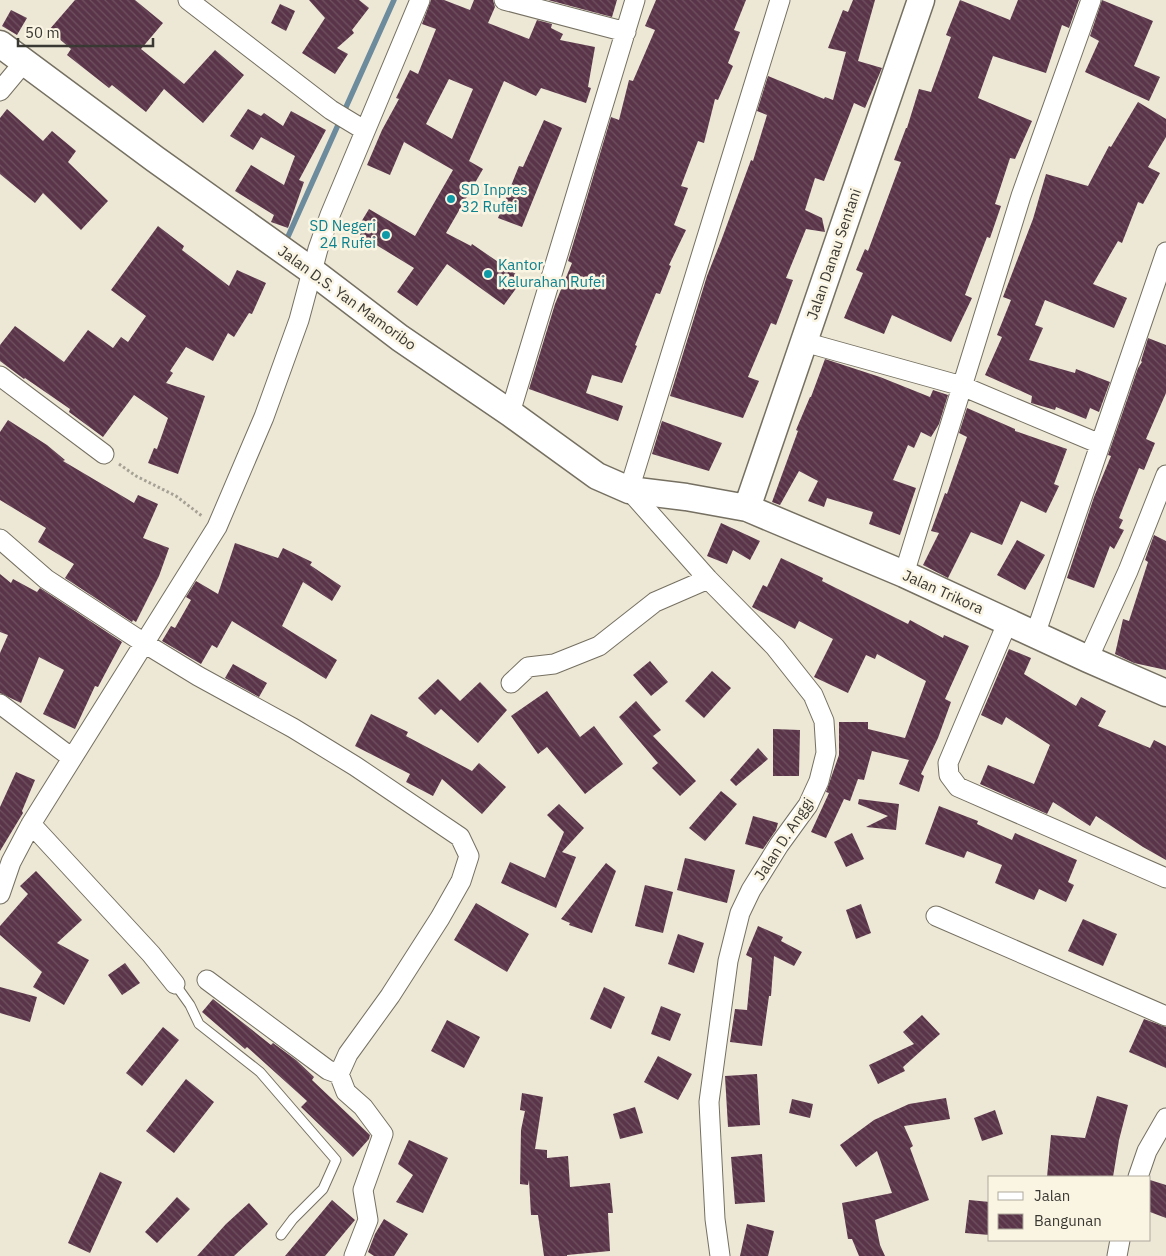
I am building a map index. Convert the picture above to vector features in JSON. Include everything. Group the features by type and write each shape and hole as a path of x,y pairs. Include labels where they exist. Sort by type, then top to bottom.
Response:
{"street":[{"path":"188,0 331,110 358,126"},
{"path":"0,894 6,859 31,824 217,527 267,408 299,320 312,271 358,126 420,0"},
{"path":"504,0 626,32"},
{"path":"510,413 635,0"},
{"path":"629,490 780,0"},
{"name":"Jalan Danau Sentani","path":"747,508 921,0"},
{"path":"904,574 1021,196 1091,0"},
{"name":"Jalan D.S. Yan Mamoribo","path":"0,44 155,159 312,271 400,338 510,413 596,476 629,490 716,502"},
{"path":"0,91 25,62"},
{"path":"1035,635 1166,252"},
{"path":"804,342 962,386 1100,444"},
{"path":"0,376 104,454"},
{"path":"1088,659 1128,571 1166,475"},
{"name":"Jalan D. Anggi","path":"629,490 708,579 775,647 814,694 824,721 826,753 819,781 808,805 751,890 740,913 728,961 709,1102 715,1219 720,1256"},
{"name":"Jalan Trikora","path":"716,502 747,508 904,574 1088,659 1166,692"},
{"path":"0,540 46,578 144,643 198,676 293,728 354,766 460,837 469,856 462,880 390,996 348,1054 339,1074 346,1092 363,1107 384,1134 364,1190 368,1220 354,1256"},
{"path":"511,683 528,667 554,664 599,646 655,602 708,579"},
{"path":"1008,621 948,763 949,775 958,787 1166,878"},
{"path":"0,704 72,758"},
{"path":"31,824 151,954 175,984"},
{"path":"936,916 1166,1016"},
{"path":"207,980 328,1070 339,1074"},
{"path":"1138,1176 1148,1151 1166,1118"},
{"path":"1117,1256 1120,1241"}],"lane":[{"path":"175,984 190,1005 198,1024 260,1072 336,1160 323,1189 293,1219 281,1235"}],"path":[{"path":"104,454 136,476 176,496 217,527"}],"building":[{"path":"75,0 135,0 163,23 141,49 184,84 215,50 244,75 203,123 164,89 146,112 112,85 109,88 67,55 71,49 49,30"},
{"path":"309,0 359,0 369,8 352,30 354,33 337,48 348,54 335,74 302,53 325,18"},
{"path":"431,0 444,0 470,10 474,0 493,0 495,7 488,23 529,39 537,20 552,24 551,28 563,34 560,40 595,47 588,87 591,88 586,103 541,88 536,96 504,81 469,161 483,169 446,233 471,246 472,244 523,279 504,305 447,264 417,306 397,292 414,268 355,232 369,209 415,236 453,170 404,142 390,175 367,165 382,130 399,99 396,98 410,70 418,74 436,29 422,24","holes":["449,79 473,89 452,139 426,124"]},
{"path":"548,0 617,0 612,17"},
{"path":"656,0 746,0 734,30 740,32 728,63 733,66 718,100 715,99 704,143 698,141 681,186 688,188 674,225 686,230 669,265 671,266 660,294 656,293 622,383 592,375 586,393 623,406 618,421 529,389 555,304 572,263 568,261 611,117 619,120 629,80 633,81 655,30 645,26"},
{"path":"853,0 875,0 858,61 882,68 865,108 854,103 824,181 815,178 805,210 822,218 825,232 806,229 786,278 793,280 776,325 771,323 748,377 759,381 743,418 670,396 707,276 751,160 753,161 767,115 757,111 768,76 824,99 825,97 833,100 846,52 828,48 843,10 848,12"},
{"path":"960,0 1010,20 1018,0 1079,0 1069,28 1062,25 1046,73 993,56 978,98 1032,121 1015,159 1010,158 995,204 1001,206 990,238 987,237 965,295 972,298 951,342 892,315 884,334 844,318 863,273 856,270 865,249 868,251 901,162 894,160 907,128 919,89 931,92 951,37 946,35"},
{"path":"1102,0 1153,21 1134,66 1160,77 1149,101 1085,72 1099,41 1090,36"},
{"path":"280,4 295,11 286,31 271,23"},
{"path":"11,10 27,18 17,35 2,26"},
{"path":"1138,102 1166,119 1166,137 1148,167 1160,173 1143,204 1138,202 1122,243 1118,241 1093,284 1127,298 1114,328 1045,300 1035,325 1043,328 1029,360 1075,373 1076,369 1110,382 1099,412 1090,408 1086,419 1056,407 1055,410 1031,403 1032,396 985,375 1002,337 997,335 1011,300 1003,297 1033,219 1046,174 1088,186 1109,146 1111,147"},
{"path":"7,109 43,141 52,131 76,151 68,162 108,201 81,230 43,193 35,203 0,174 0,118"},
{"path":"248,109 261,116 264,113 283,126 291,111 326,130 299,180 304,182 288,228 271,222 274,215 235,191 251,165 284,185 295,156 261,137 253,150 230,136"},
{"path":"544,120 562,128 522,227 498,218 519,166 523,167"},
{"path":"158,226 184,246 182,250 229,286 237,270 266,283 252,314 249,313 234,337 228,333 213,361 186,347 170,371 173,373 166,383 205,396 178,474 148,463 154,448 157,449 168,418 134,395 103,437 69,412 70,409 0,361 0,345 15,326 64,362 88,330 113,348 121,337 128,342 146,316 111,290"},
{"path":"1148,338 1166,345 1166,393 1146,439 1155,443 1144,470 1139,468 1119,518 1123,520 1119,528 1124,530 1114,549 1110,546 1094,588 1067,578 1094,497 1111,456 1108,455 1138,368 1142,362"},
{"path":"825,359 880,377 930,397 933,390 948,395 939,424 931,437 921,432 914,448 908,445 893,480 916,488 900,535 869,524 873,512 827,498 824,507 808,501 818,481 799,471 780,505 772,502 798,431 796,430"},
{"path":"967,408 1015,429 1015,431 1067,449 1054,484 1059,486 1046,513 1021,501 1002,545 971,532 948,578 923,565 939,533 931,531 945,493 947,494 967,437 959,433"},
{"path":"8,420 47,445 65,460 63,461 134,503 138,495 158,504 143,538 169,548 159,576 136,622 133,620 132,622 65,578 74,564 38,542 46,528 0,500 0,432"},
{"path":"662,421 722,443 709,471 652,454"},
{"path":"721,523 760,541 750,560 733,550 727,564 707,556"},
{"path":"1154,535 1166,541 1166,670 1134,663 1115,654 1123,619 1129,621 1148,562 1145,560"},
{"path":"1017,540 1045,555 1025,590 997,575"},
{"path":"235,543 278,558 283,548 312,562 310,565 341,586 332,601 303,582 282,626 337,660 326,679 232,621 217,648 212,645 201,664 162,641 171,626 175,628 191,600 186,597 196,581 218,594"},
{"path":"781,558 823,578 822,581 908,624 910,620 943,638 944,635 969,646 945,699 951,702 938,738 921,774 924,776 919,792 899,784 909,760 872,751 864,780 858,779 850,801 844,799 826,838 811,832 829,793 826,792 839,755 839,722 868,722 868,729 905,738 926,681 877,654 875,659 866,655 848,693 814,677 833,639 799,621 795,629 752,607 763,585 767,587"},
{"path":"0,574 11,583 13,579 37,592 40,588 122,642 98,687 95,686 75,729 43,714 64,670 39,657 21,703 0,693 0,653 8,635 0,632"},
{"path":"1009,649 1031,658 1024,674 1076,706 1081,697 1106,711 1098,726 1150,748 1154,740 1166,746 1166,860 1096,816 1090,826 1053,802 1047,814 980,784 988,765 1034,784 1050,745 1006,717 1002,725 981,715"},
{"path":"650,661 668,682 651,696 633,675"},
{"path":"233,664 267,683 259,697 225,678"},
{"path":"712,671 731,688 704,718 685,701"},
{"path":"438,679 460,701 480,682 507,710 478,743 441,709 435,715 418,698"},
{"path":"547,691 580,737 594,726 623,764 585,794 547,747 538,754 511,716"},
{"path":"636,701 661,730 653,736 696,781 680,796 652,768 658,763 619,717"},
{"path":"371,714 408,732 406,736 472,771 479,763 506,787 482,814 442,779 433,796 406,782 410,774 355,746"},
{"path":"773,729 800,730 799,776 773,776"},
{"path":"758,748 768,759 736,786 730,780"},
{"path":"16,772 35,780 22,811 23,813 0,851 0,807"},
{"path":"721,791 737,804 705,841 689,828"},
{"path":"859,799 899,804 896,830 866,827 888,816 858,804"},
{"path":"559,804 584,828 562,852 576,857 556,908 501,883 510,862 545,878 564,832 547,815"},
{"path":"939,806 978,821 977,824 1012,840 1015,833 1077,860 1068,882 1074,885 1066,902 1039,889 1034,900 995,883 1002,865 967,851 964,858 925,844"},
{"path":"753,816 778,823 776,830 763,849 745,844"},
{"path":"852,833 864,859 846,867 834,842"},
{"path":"685,858 735,870 727,903 677,890"},
{"path":"606,863 616,871 592,933 569,925 570,923 561,919"},
{"path":"36,871 82,920 57,943 89,960 64,1005 33,987 42,972 0,935 0,926 28,894 20,886"},
{"path":"645,885 673,892 663,933 635,926"},
{"path":"476,903 529,934 507,972 454,940"},
{"path":"861,904 871,933 856,939 846,910"},
{"path":"1083,919 1117,934 1103,966 1068,951"},
{"path":"758,926 783,937 781,941 802,952 794,966 774,956 771,996 769,996 762,1046 730,1042 735,1009 747,1010 752,958 746,955"},
{"path":"678,934 704,943 694,973 668,964"},
{"path":"125,963 140,983 122,995 108,975"},
{"path":"0,987 37,997 30,1022 0,1013"},
{"path":"604,987 625,997 611,1029 590,1019"},
{"path":"213,999 271,1045 273,1043 296,1060 314,1077 312,1080 370,1135 369,1139 353,1157 301,1107 307,1101 247,1047 245,1049 202,1012"},
{"path":"661,1006 681,1014 670,1041 651,1034"},
{"path":"922,1015 940,1034 903,1067 905,1071 878,1084 869,1065 914,1044 903,1032"},
{"path":"1144,1019 1166,1027 1166,1068 1129,1052"},
{"path":"447,1020 480,1037 464,1068 431,1051"},
{"path":"163,1027 179,1040 142,1086 126,1073"},
{"path":"658,1056 692,1074 678,1100 644,1082"},
{"path":"757,1074 760,1125 728,1127 725,1076"},
{"path":"186,1079 214,1102 174,1153 146,1131"},
{"path":"522,1093 543,1097 535,1149 547,1150 547,1158 568,1156 570,1187 610,1183 613,1213 608,1213 610,1251 567,1256 544,1256 538,1215 531,1215 529,1180 528,1185 520,1184 521,1130 525,1111 520,1110"},
{"path":"1097,1096 1128,1105 1119,1140 1113,1176 1047,1176 1051,1135 1085,1138"},
{"path":"946,1098 950,1119 904,1126 913,1146 910,1148 929,1200 875,1220 880,1245 885,1256 859,1256 852,1239 848,1239 842,1203 892,1193 877,1151 856,1167 840,1145 874,1120 909,1104"},
{"path":"792,1099 813,1104 810,1118 789,1113"},
{"path":"635,1107 643,1133 620,1139 613,1114"},
{"path":"995,1110 1003,1134 982,1141 974,1118"},
{"path":"409,1140 448,1158 423,1213 396,1202 413,1175 398,1164"},
{"path":"762,1154 765,1202 735,1204 731,1157"},
{"path":"100,1172 122,1182 90,1253 68,1243"},
{"path":"1151,1180 1166,1185 1166,1218 1151,1212"},
{"path":"177,1197 190,1209 157,1243 145,1232"},
{"path":"332,1200 355,1220 325,1256 285,1256"},
{"path":"969,1200 988,1202 988,1235 965,1233"},
{"path":"249,1203 268,1224 234,1256 197,1256 226,1224"},
{"path":"384,1219 408,1234 394,1256 374,1256 368,1252 375,1234"},
{"path":"747,1224 774,1231 768,1256 740,1256"}],"waterway":[{"path":"286,241 394,0"}],"place":[{"name":"SD Inpres 32 Rufei","path":"451,199"},
{"name":"SD Negeri 24 Rufei","path":"386,235"},
{"name":"Kantor Kelurahan Rufei","path":"488,274"}]}
